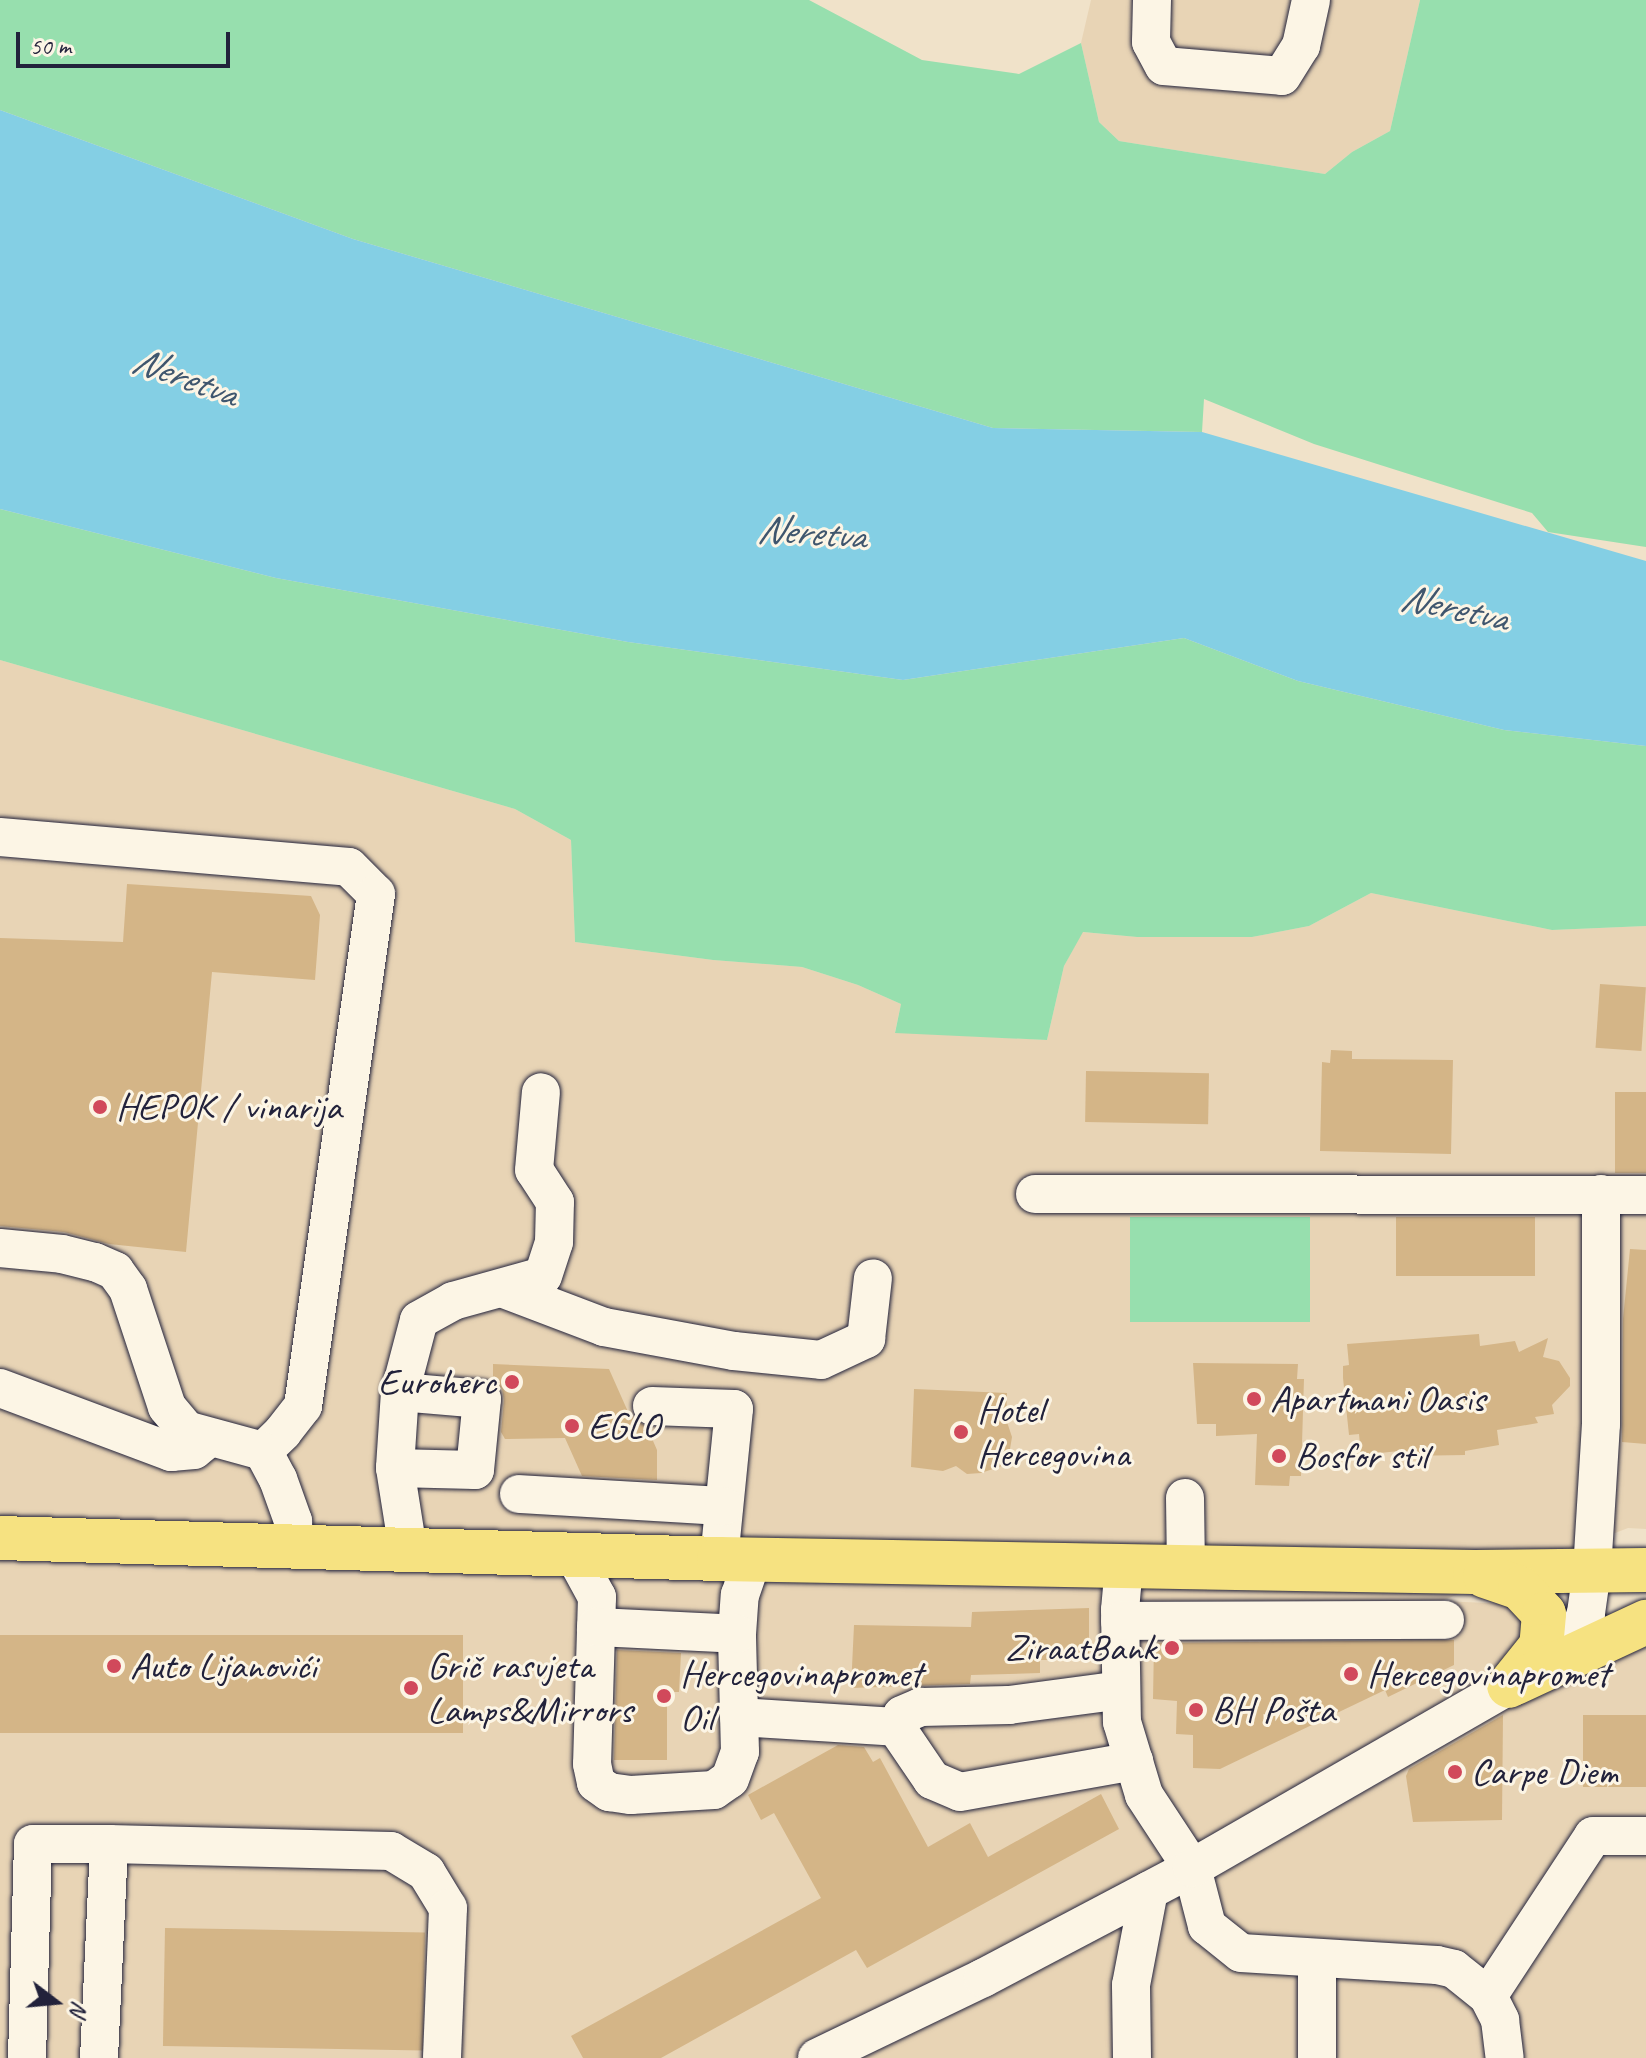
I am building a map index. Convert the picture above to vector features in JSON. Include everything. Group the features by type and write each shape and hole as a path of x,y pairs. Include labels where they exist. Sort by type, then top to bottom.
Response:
{"main road":[{"path":"0,1538 735,1559 1475,1572 1646,1570"},
{"path":"1475,1572 1520,1588 1544,1614 1541,1646 1509,1686"},
{"path":"1509,1686 1646,1622"}],"street":[{"path":"1152,0 1151,42 1164,66 1282,76 1301,46 1311,0"},
{"path":"0,837 349,867 376,894 303,1406 263,1451"},
{"path":"408,1550 395,1468 400,1392 419,1320 453,1301 543,1276 554,1242 555,1202 534,1170 541,1092"},
{"path":"1035,1194 1646,1195"},
{"path":"817,2058 983,1978 1192,1868 1509,1686 1567,1645 1580,1629 1586,1613 1592,1571 1601,1424 1601,1194"},
{"path":"0,1248 62,1254 95,1262 115,1271 128,1289 152,1371 167,1407 186,1430 263,1451 288,1507 294,1547"},
{"path":"504,1289 604,1327 734,1351 821,1360 866,1339 873,1278"},
{"path":"0,1388 171,1452 194,1450 209,1438"},
{"path":"395,1468 475,1470 482,1399 400,1392"},
{"path":"574,1555 592,1581 597,1597 592,1764 596,1783 609,1792 631,1795 714,1790 730,1779 740,1752 737,1634 740,1595 724,1506 734,1409 652,1406"},
{"path":"519,1494 724,1506"},
{"path":"1185,1498 1186,1567"},
{"path":"1124,1566 1120,1621 1122,1722 1144,1795 1192,1868 1207,1926 1241,1953 1437,1965 1462,1973 1488,1996 1500,2020 1505,2058"},
{"path":"1120,1621 1445,1620"},
{"path":"596,1627 737,1634"},
{"path":"896,1727 902,1715 921,1707 1009,1705 1121,1690"},
{"path":"739,1717 896,1727"},
{"path":"896,1727 932,1780 960,1792 1134,1761"},
{"path":"1488,1996 1593,1836 1646,1836"},
{"path":"27,2058 33,1844 391,1851 426,1872 448,1908 442,2058"},
{"path":"99,2058 109,1844"},
{"path":"1132,2058 1131,1985 1149,1891"},
{"path":"1317,1959 1317,2058"}],"shaded area":[{"path":"1091,0 1420,0 1390,131 1352,152 1325,174 1119,141 1099,122 1081,43"},
{"path":"0,660 515,809 571,840 575,942 713,960 802,967 858,985 901,1004 895,1032 1047,1040 1064,966 1082,932 1137,937 1252,937 1309,926 1371,893 1552,930 1646,926 1646,1529 1628,1528 1441,1601 1511,1604 1610,1662 1646,1647 1646,2058 0,2058"}],"green space":[{"path":"0,0 809,0 922,60 1019,74 1081,43 1099,122 1119,141 1325,174 1352,152 1390,131 1420,0 1646,0 1646,547 1548,532 1532,513 1314,444 1204,399 1202,432 993,428 353,239 0,110"},
{"path":"0,509 276,578 628,642 903,680 1184,638 1298,681 1504,730 1646,746 1646,926 1552,930 1371,893 1309,926 1252,937 1137,937 1083,932 1064,966 1047,1040 895,1033 901,1004 858,985 802,967 713,960 575,942 571,840 515,809 0,660"},
{"path":"1130,1217 1310,1217 1310,1322 1130,1322"}],"water":[{"name":"Neretva","path":"0,110 353,239 993,428 1202,432 1646,561 1646,746 1504,730 1298,681 1184,638 903,680 628,642 276,578 0,509"}],"building":[{"name":"HEPOK / vinarija","path":"127,884 311,896 320,915 315,980 212,972 186,1252 109,1244 64,1232 0,1226 0,938 123,942"},
{"path":"1600,984 1646,987 1641,1051 1596,1048"},
{"path":"1331,1050 1352,1051 1352,1059 1453,1060 1451,1154 1320,1151 1322,1062 1330,1063"},
{"path":"1086,1071 1209,1073 1208,1124 1085,1122"},
{"path":"1615,1092 1646,1092 1646,1173 1615,1173"},
{"path":"1396,1217 1535,1217 1535,1276 1396,1276"},
{"path":"1630,1249 1646,1250 1646,1444 1622,1442 1623,1319"},
{"path":"1479,1334 1480,1346 1515,1341 1519,1352 1548,1338 1543,1357 1559,1361 1570,1378 1570,1386 1552,1405 1554,1414 1535,1417 1538,1423 1497,1430 1499,1445 1465,1451 1465,1455 1404,1456 1399,1451 1361,1455 1359,1434 1349,1435 1343,1378 1343,1366 1349,1365 1347,1344"},
{"path":"1193,1363 1298,1364 1297,1379 1304,1379 1301,1476 1290,1476 1289,1486 1255,1485 1257,1434 1216,1436 1216,1424 1197,1424"},
{"name":"EGLO","path":"493,1364 609,1369 629,1414 647,1427 657,1450 657,1480 582,1476 565,1438 505,1439 501,1432 504,1400 502,1389 493,1380"},
{"name":"Hotel Hercegovina","path":"914,1389 1007,1393 1006,1419 1012,1437 1009,1455 1002,1466 967,1474 956,1466 943,1471 911,1467"},
{"path":"1089,1608 1089,1660 1040,1660 1040,1673 971,1675 970,1684 851,1688 854,1625 971,1627 972,1612"},
{"path":"0,1635 463,1635 463,1733 0,1733"},
{"path":"1454,1640 1454,1665 1388,1697 1385,1690 1220,1769 1193,1768 1193,1735 1176,1734 1177,1701 1153,1699 1154,1643"},
{"path":"617,1650 681,1653 679,1692 667,1692 667,1760 614,1760"},
{"name":"Carpe Diem","path":"1503,1715 1502,1820 1413,1822 1406,1776 1409,1769"},
{"path":"1583,1715 1646,1715 1646,1787 1583,1787"},
{"path":"838,1745 864,1747 873,1762 880,1758 928,1847 970,1823 988,1857 1101,1794 1119,1829 867,1968 856,1950 661,2058 583,2058 571,2036 821,1898 774,1813 761,1820 748,1795"},
{"path":"165,1928 425,1933 423,2051 163,2046"}],"place":[{"name":"HEPOK / vinarija","path":"100,1107"},
{"name":"Euroherc","path":"512,1382"},
{"name":"Apartmani Oasis","path":"1254,1399"},
{"name":"EGLO","path":"572,1426"},
{"name":"Hotel Hercegovina","path":"961,1432"},
{"name":"Bosfor stil","path":"1279,1456"},
{"name":"ZiraatBank","path":"1172,1648"},
{"name":"Auto Lijanovići","path":"114,1666"},
{"name":"Hercegovinapromet","path":"1351,1674"},
{"name":"Grič rasvjeta Lamps&Mirrors","path":"411,1688"},
{"name":"Hercegovinapromet Oil","path":"664,1696"},
{"name":"BH Pošta","path":"1196,1710"},
{"name":"Carpe Diem","path":"1455,1772"}]}
